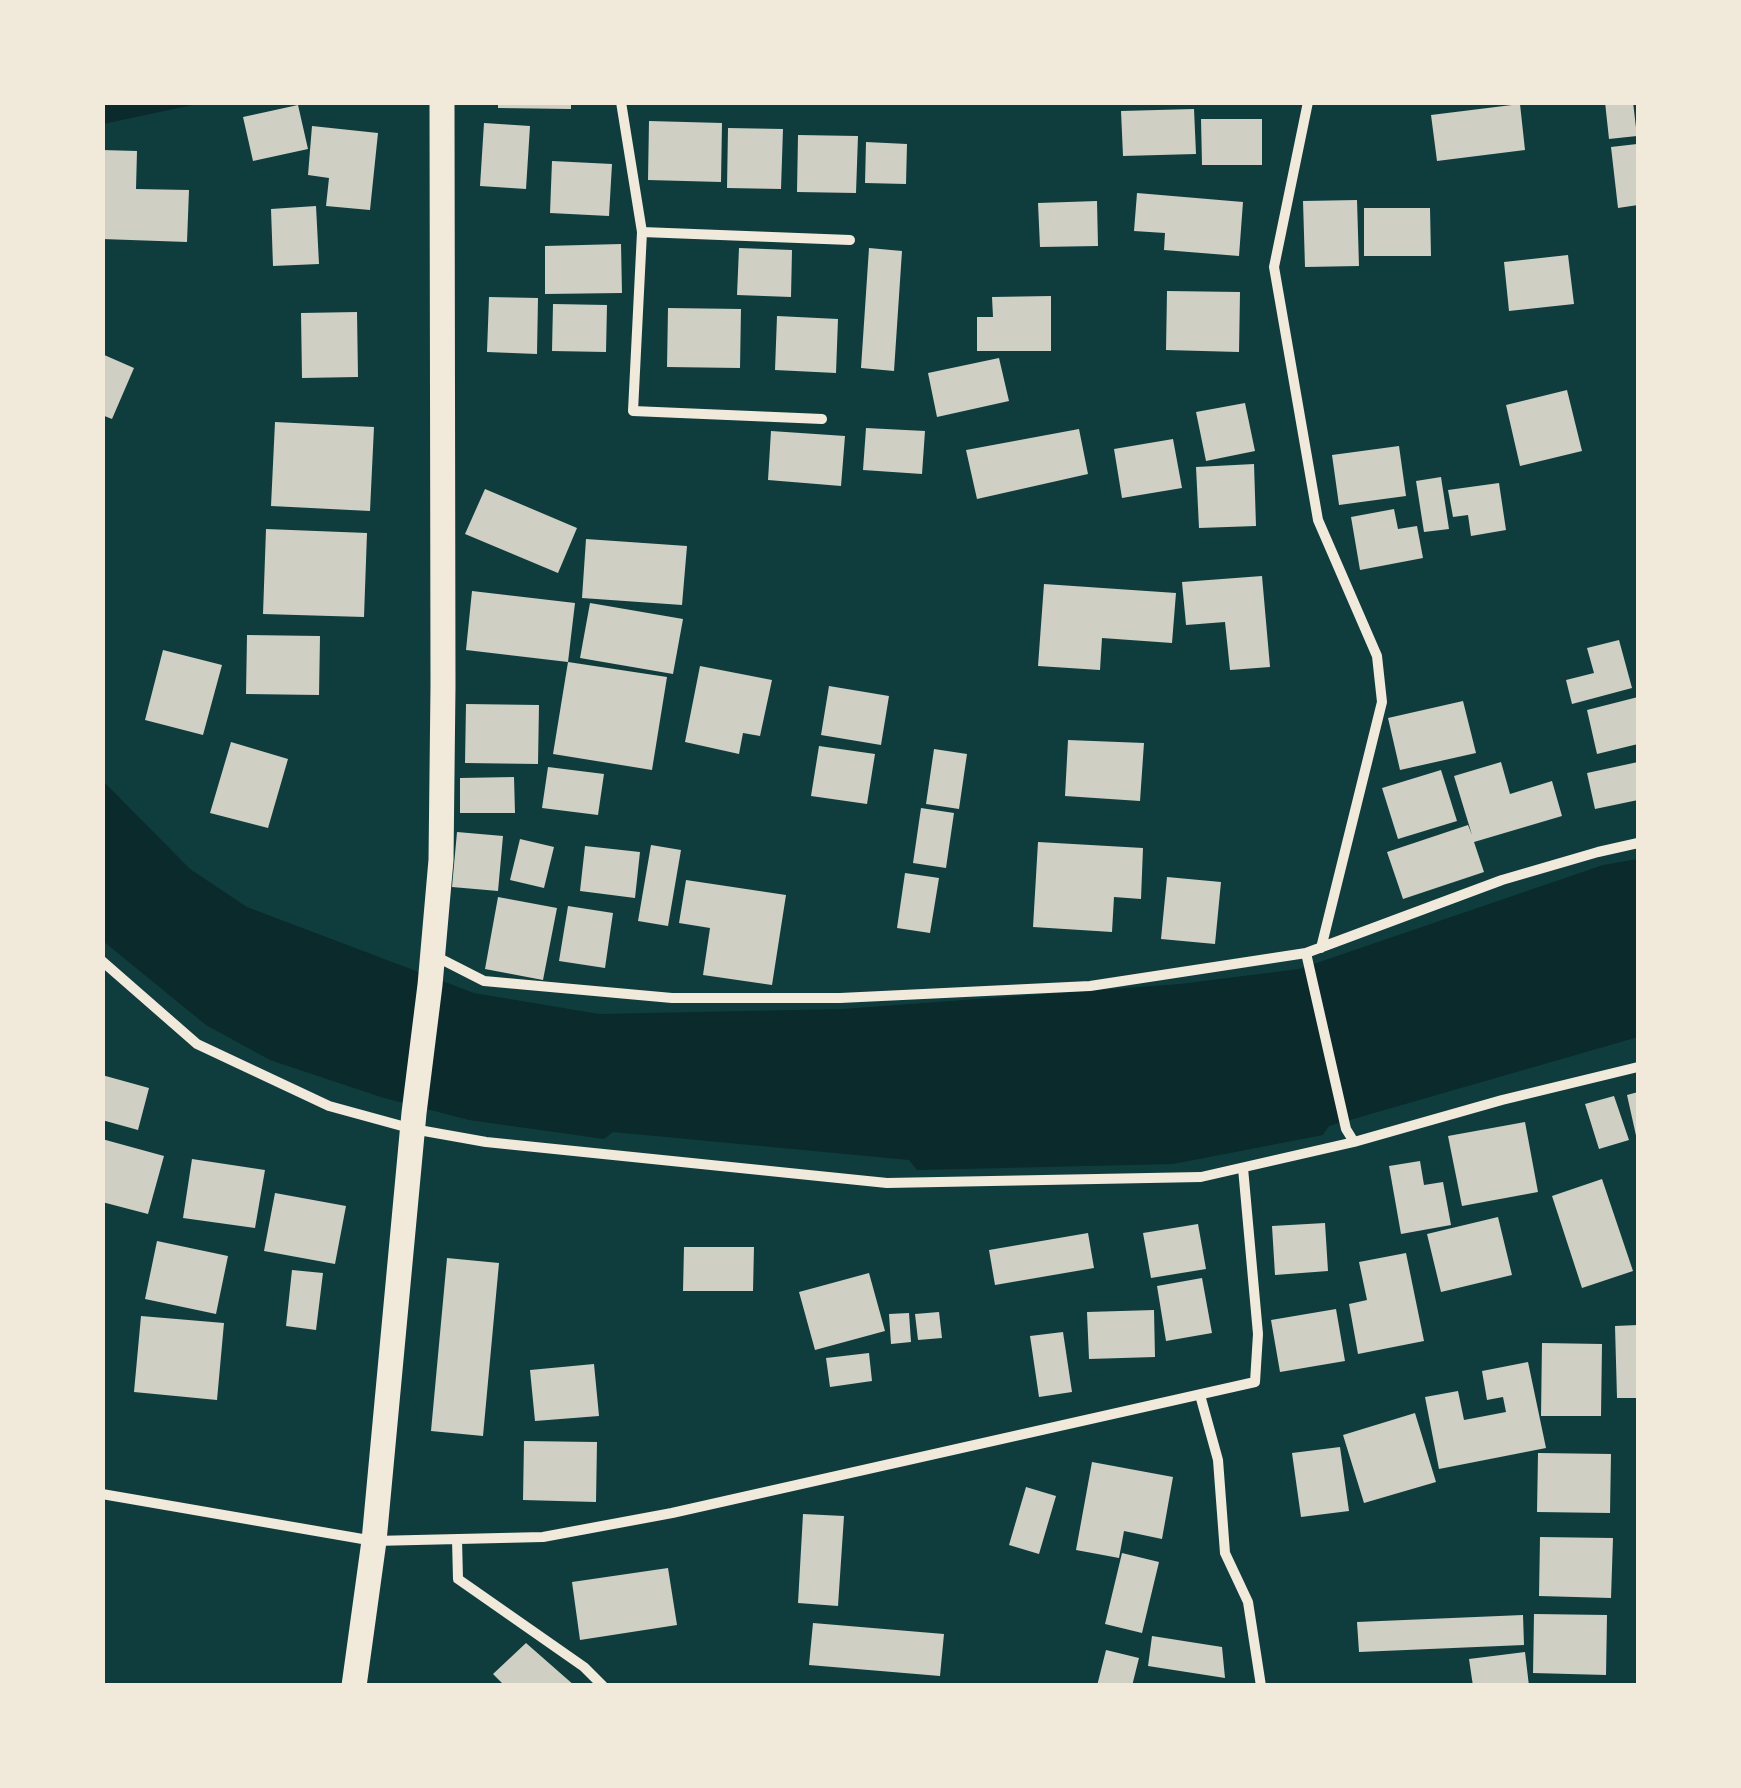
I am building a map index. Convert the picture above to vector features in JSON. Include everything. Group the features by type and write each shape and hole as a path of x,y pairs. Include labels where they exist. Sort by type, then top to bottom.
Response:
{"main road":[{"path":"354,1686 374,1541 441,860 442,102"}],"street":[{"path":"621,102 642,232 633,411 822,419"},
{"path":"1308,102 1274,267 1318,520 1376,656 1382,702 1321,948"},
{"path":"642,232 850,240"},
{"path":"433,956 484,981 672,998 802,998 1090,986 1306,953 1502,880 1638,843"},
{"path":"1306,953 1346,1129 1354,1142"},
{"path":"102,961 197,1044 329,1106 413,1121 486,1142 887,1183 1201,1177 1354,1142 1638,1067"},
{"path":"102,1494 374,1541 543,1537 672,1514 1256,1382 1258,1334 1243,1168"},
{"path":"1200,1395 1218,1460 1224,1553 1248,1602 1261,1686"},
{"path":"457,1539 458,1579 584,1666 603,1686"}],"water":[{"path":"103,102 202,102 202,103 103,124"},
{"path":"102,780 190,869 247,907 474,993 599,1014 843,1009 1180,984 1299,969 1603,865 1638,859 1638,1037 1329,1126 1323,1135 1173,1164 917,1170 909,1160 613,1132 604,1139 469,1120 384,1098 270,1060 206,1025 103,941"}],"building":[{"path":"498,102 571,102 571,109 498,108"},
{"path":"1605,102 1633,102 1637,136 1609,139"},
{"path":"1520,104 1525,150 1437,161 1431,115"},
{"path":"298,105 308,149 253,161 243,117"},
{"path":"1194,109 1196,154 1123,156 1121,111"},
{"path":"1201,119 1262,119 1262,165 1202,165"},
{"path":"649,121 722,123 721,182 648,180"},
{"path":"484,123 530,126 526,189 480,186"},
{"path":"312,126 378,133 370,210 326,206 329,178 308,175"},
{"path":"728,128 783,129 781,189 727,188"},
{"path":"798,135 858,136 856,193 797,192"},
{"path":"866,142 907,144 906,184 865,183"},
{"path":"1637,144 1638,205 1618,208 1611,147"},
{"path":"102,150 137,151 136,189 189,190 187,242 102,239"},
{"path":"552,161 612,164 609,216 550,213"},
{"path":"1137,193 1243,202 1239,256 1164,250 1165,233 1134,231"},
{"path":"1357,200 1359,266 1305,267 1303,201"},
{"path":"1097,201 1098,246 1040,247 1038,203"},
{"path":"316,206 319,264 273,266 271,209"},
{"path":"1364,208 1430,208 1431,256 1364,256"},
{"path":"621,244 622,293 545,294 545,246"},
{"path":"739,248 792,250 791,297 737,295"},
{"path":"869,248 902,251 894,371 861,368"},
{"path":"1568,255 1574,304 1509,311 1504,262"},
{"path":"1167,291 1240,292 1239,352 1166,350"},
{"path":"1051,296 1051,351 977,351 977,317 993,317 992,297"},
{"path":"489,297 538,298 537,354 487,352"},
{"path":"553,304 607,305 606,352 552,351"},
{"path":"668,308 741,309 740,368 667,367"},
{"path":"357,312 358,377 302,378 301,313"},
{"path":"777,316 838,319 836,373 775,370"},
{"path":"102,354 134,368 112,419 102,415"},
{"path":"999,358 1009,401 937,417 928,373"},
{"path":"1567,390 1582,451 1520,466 1506,405"},
{"path":"1245,403 1255,451 1206,461 1196,412"},
{"path":"275,422 374,427 370,511 271,506"},
{"path":"866,428 925,431 922,474 863,470"},
{"path":"1079,429 1088,474 977,499 966,450"},
{"path":"771,431 845,436 841,486 768,480"},
{"path":"1173,439 1182,488 1122,498 1114,449"},
{"path":"1399,446 1406,496 1339,505 1332,455"},
{"path":"1254,464 1256,526 1199,528 1196,467"},
{"path":"1441,477 1449,529 1424,532 1416,481"},
{"path":"1499,483 1506,530 1471,536 1468,515 1453,517 1448,490"},
{"path":"485,489 577,528 558,573 465,534"},
{"path":"1394,509 1398,529 1417,526 1423,558 1360,570 1351,517"},
{"path":"266,529 367,533 364,617 263,614"},
{"path":"586,539 687,546 682,605 582,598"},
{"path":"1262,576 1270,667 1230,670 1225,622 1186,625 1182,582"},
{"path":"1044,584 1176,593 1172,643 1102,638 1100,670 1038,666"},
{"path":"472,591 575,603 568,662 466,650"},
{"path":"590,603 683,619 673,674 580,658"},
{"path":"247,635 320,636 319,695 246,694"},
{"path":"1619,640 1632,688 1572,704 1566,680 1594,673 1587,648"},
{"path":"163,650 222,665 203,735 145,720"},
{"path":"568,662 667,677 652,770 553,754"},
{"path":"700,666 772,680 760,736 743,733 739,754 685,742"},
{"path":"829,686 889,696 881,745 821,735"},
{"path":"1638,697 1638,744 1597,754 1587,710"},
{"path":"1463,701 1476,753 1400,770 1388,718"},
{"path":"466,704 539,705 538,764 465,763"},
{"path":"1068,740 1144,743 1140,801 1065,796"},
{"path":"231,742 288,759 268,828 210,813"},
{"path":"819,746 875,754 867,804 811,796"},
{"path":"934,749 967,754 959,809 926,804"},
{"path":"1501,762 1510,794 1552,781 1562,816 1474,842 1484,872 1403,899 1387,852 1468,825 1472,835 1454,776"},
{"path":"1638,762 1638,800 1595,809 1587,773"},
{"path":"548,767 604,774 598,815 542,808"},
{"path":"1441,770 1457,821 1398,839 1382,788"},
{"path":"514,777 515,813 460,813 460,778"},
{"path":"921,808 954,813 946,868 913,863"},
{"path":"457,832 503,836 498,891 452,887"},
{"path":"520,839 554,847 544,888 510,880"},
{"path":"1038,842 1143,848 1141,899 1114,897 1112,932 1033,927"},
{"path":"651,845 681,850 668,926 638,921"},
{"path":"585,846 640,852 635,898 580,891"},
{"path":"905,873 939,878 930,933 897,928"},
{"path":"1167,877 1221,882 1215,944 1161,939"},
{"path":"686,880 786,895 772,985 703,975 710,928 679,923"},
{"path":"498,897 557,908 543,980 485,969"},
{"path":"568,906 613,913 605,968 559,961"},
{"path":"102,1075 149,1088 138,1130 102,1120"},
{"path":"1638,1092 1638,1140 1637,1140 1627,1095"},
{"path":"1614,1096 1629,1140 1599,1149 1585,1104"},
{"path":"1525,1122 1538,1192 1462,1206 1448,1136"},
{"path":"102,1139 164,1156 148,1214 102,1202"},
{"path":"192,1159 265,1170 255,1228 183,1218"},
{"path":"1420,1161 1424,1185 1443,1182 1451,1225 1401,1234 1389,1166"},
{"path":"1602,1179 1633,1271 1582,1288 1552,1196"},
{"path":"275,1193 346,1206 335,1264 264,1251"},
{"path":"1498,1217 1512,1275 1441,1292 1427,1234"},
{"path":"1325,1223 1328,1271 1275,1275 1272,1226"},
{"path":"1198,1224 1206,1269 1151,1278 1143,1233"},
{"path":"1088,1233 1094,1268 995,1285 989,1250"},
{"path":"157,1241 228,1256 216,1314 145,1299"},
{"path":"684,1247 754,1247 753,1291 683,1291"},
{"path":"1406,1253 1424,1341 1358,1354 1349,1304 1367,1300 1359,1262"},
{"path":"447,1258 499,1263 483,1436 431,1431"},
{"path":"292,1270 323,1273 316,1330 286,1326"},
{"path":"869,1273 885,1331 815,1350 799,1292"},
{"path":"1202,1278 1212,1333 1166,1341 1157,1286"},
{"path":"1336,1309 1345,1361 1280,1372 1271,1320"},
{"path":"1154,1310 1155,1357 1089,1359 1087,1312"},
{"path":"939,1312 942,1338 918,1340 915,1314"},
{"path":"909,1313 911,1342 891,1344 889,1314"},
{"path":"141,1316 224,1323 217,1400 134,1392"},
{"path":"1638,1325 1638,1398 1617,1398 1615,1326"},
{"path":"1063,1332 1072,1392 1039,1397 1030,1336"},
{"path":"1542,1343 1602,1344 1601,1416 1541,1416"},
{"path":"869,1353 872,1381 830,1387 826,1358"},
{"path":"1528,1362 1546,1448 1439,1469 1425,1397 1458,1391 1464,1420 1506,1412 1503,1397 1487,1400 1482,1371"},
{"path":"594,1364 599,1416 535,1421 530,1370"},
{"path":"1415,1413 1436,1482 1364,1503 1343,1435"},
{"path":"524,1441 597,1442 596,1502 523,1500"},
{"path":"1340,1447 1349,1511 1301,1517 1292,1453"},
{"path":"1538,1453 1611,1454 1610,1513 1537,1512"},
{"path":"1092,1462 1173,1477 1162,1539 1124,1531 1119,1558 1076,1550"},
{"path":"1026,1487 1056,1496 1039,1554 1009,1545"},
{"path":"803,1514 844,1516 838,1606 798,1603"},
{"path":"1540,1537 1613,1538 1611,1598 1539,1596"},
{"path":"1122,1553 1159,1562 1142,1633 1105,1624"},
{"path":"668,1568 677,1625 580,1640 572,1582"},
{"path":"1534,1614 1607,1615 1606,1675 1533,1673"},
{"path":"1523,1615 1524,1645 1359,1652 1357,1622"},
{"path":"813,1623 944,1634 940,1676 809,1665"},
{"path":"1152,1636 1222,1647 1225,1678 1148,1666"},
{"path":"526,1643 575,1686 505,1686 493,1674"},
{"path":"1106,1650 1139,1658 1132,1686 1097,1686"},
{"path":"1525,1652 1529,1686 1473,1686 1469,1659"}]}
